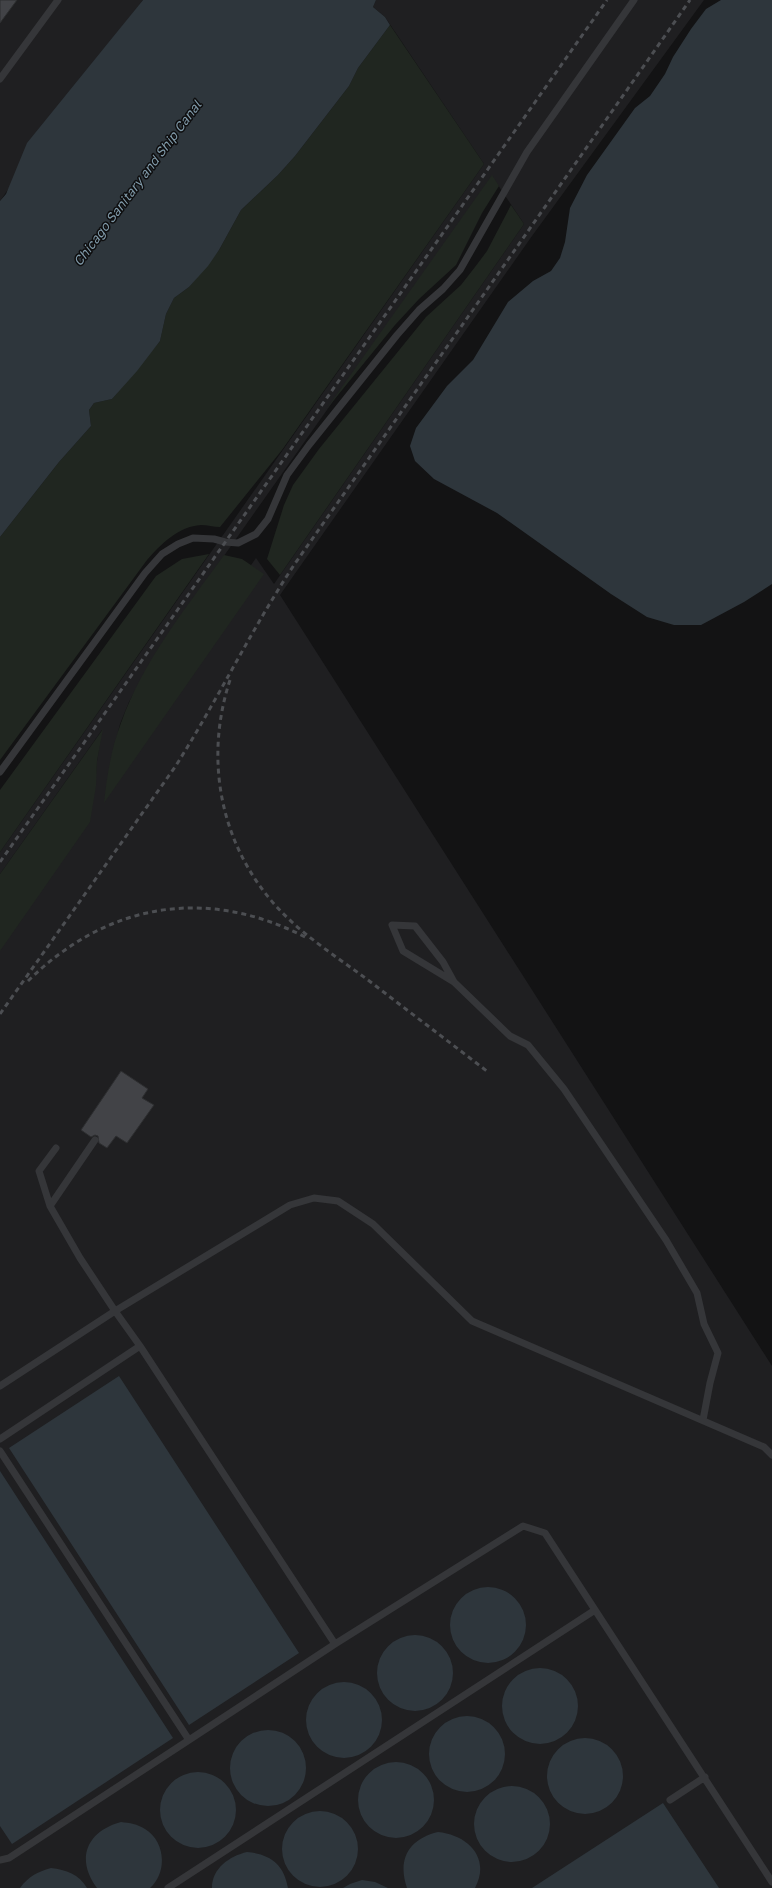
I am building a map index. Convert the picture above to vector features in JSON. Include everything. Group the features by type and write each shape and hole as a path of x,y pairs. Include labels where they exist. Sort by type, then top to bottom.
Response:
{"lane":[{"path":"0,79 58,0"},
{"path":"0,772 145,573 162,554 178,544 193,538 214,538 225,542 238,543 256,534 268,519 287,475 309,445 397,335 419,310 443,289 460,270 527,152 634,0"},
{"path":"454,982 443,962 415,926 392,925 404,951 454,982 510,1036 528,1045 564,1089 666,1240 697,1293 704,1324 718,1353 710,1382 703,1420"},
{"path":"50,1206 95,1140"},
{"path":"56,1148 39,1171 50,1206 80,1258 140,1346 335,1644"},
{"path":"0,1386 115,1311 290,1205 314,1198 338,1201 374,1224 472,1321 764,1447 772,1454"},
{"path":"0,1439 140,1346"},
{"path":"0,1451 189,1740"},
{"path":"0,1860 9,1858 335,1644 523,1526 544,1532 772,1882"},
{"path":"168,1888 595,1610"},
{"path":"670,1800 705,1777"}],"shaded area":[{"path":"0,0 143,0 124,24 0,201"},
{"path":"376,0 704,0 532,236 280,595 772,1366 772,1888 0,1888 0,921 95,786 102,730 0,874 0,852 484,164 385,17 373,7","holes":["492,176 524,224 274,584 256,558 110,766 120,724 129,702 159,648"]},
{"path":"390,25 484,164 282,450 220,527 201,525 185,529 171,537 152,554 0,760 0,537 59,462 91,426 89,410 94,403 112,399 160,341 166,314 174,298 189,287 219,250 241,210 278,175 295,156 349,86 358,68"},
{"path":"492,175 499,186 482,213 456,265 419,299 395,325 325,411"},
{"path":"511,205 524,224 280,575 267,559 284,505 293,485 319,449 426,317 461,285 487,251"},
{"path":"209,554 0,852 0,790 156,576 182,559"},
{"path":"224,555 242,559 264,574 104,803 112,753 130,700 166,636"},
{"path":"103,729 97,761 96,786 90,822 0,951 0,874"}],"water":[{"name":"Chicago Sanitary and Ship Canal","path":"143,0 376,0 373,7 385,17 390,25 358,68 349,86 295,156 278,175 241,210 219,250 208,266 189,287 174,298 166,314 160,341 137,371 112,399 94,403 89,410 91,426 59,462 0,537 0,201 6,194 27,143"},
{"path":"721,0 772,0 772,584 744,602 701,625 674,625 647,617 611,594 497,513 434,479 415,461 410,446 416,428 447,386 473,360 508,302 533,281 551,271 560,258 565,242 570,208 587,175 635,108 650,96 665,74 673,57 691,29 706,9"},
{"path":"119,1376 299,1653 189,1725 9,1448"},
{"path":"0,1471 173,1738 12,1844 0,1826"},
{"path":"488,1587 503,1590 515,1598 523,1610 526,1625 523,1640 515,1652 503,1660 488,1663 473,1660 461,1652 453,1640 450,1625 453,1610 461,1598 473,1590"},
{"path":"415,1635 430,1638 442,1646 450,1658 453,1673 450,1688 442,1700 430,1708 415,1711 400,1708 388,1700 380,1688 377,1673 380,1658 388,1646 400,1638"},
{"path":"540,1668 555,1671 567,1679 575,1691 578,1706 575,1721 567,1733 555,1741 540,1744 525,1741 513,1733 505,1721 502,1706 505,1691 513,1679 525,1671"},
{"path":"344,1682 359,1685 371,1693 379,1705 382,1720 379,1735 371,1747 359,1755 344,1758 329,1755 317,1747 309,1735 306,1720 309,1705 317,1693 329,1685"},
{"path":"467,1716 482,1719 494,1727 502,1739 505,1754 502,1769 494,1781 482,1789 467,1792 452,1789 440,1781 432,1769 429,1754 432,1739 440,1727 452,1719"},
{"path":"268,1730 283,1733 295,1741 303,1753 306,1768 303,1783 295,1795 283,1803 268,1806 253,1803 241,1795 233,1783 230,1768 233,1753 241,1741 253,1733"},
{"path":"585,1738 600,1741 612,1749 620,1761 623,1776 620,1791 612,1803 600,1811 585,1814 570,1811 558,1803 550,1791 547,1776 550,1761 558,1749 570,1741"},
{"path":"396,1762 411,1765 423,1773 431,1785 434,1800 431,1815 423,1827 411,1835 396,1838 381,1835 369,1827 361,1815 358,1800 361,1785 369,1773 381,1765"},
{"path":"198,1772 213,1775 225,1783 233,1795 236,1810 233,1825 225,1837 213,1845 198,1848 183,1845 171,1837 163,1825 160,1810 163,1795 171,1783 183,1775"},
{"path":"512,1786 527,1789 539,1797 547,1809 550,1824 547,1839 539,1851 527,1859 512,1862 497,1859 485,1851 477,1839 474,1824 477,1809 485,1797 497,1789"},
{"path":"663,1803 719,1888 532,1888"},
{"path":"320,1811 335,1814 347,1822 355,1834 358,1849 355,1864 347,1876 335,1884 320,1887 305,1884 293,1876 285,1864 282,1849 285,1834 293,1822 305,1814"},
{"path":"121,1822 142,1827 152,1834 157,1841 162,1857 162,1865 160,1874 150,1888 97,1888 90,1877 86,1857 88,1848 93,1839 109,1826"},
{"path":"438,1832 459,1838 474,1850 480,1867 479,1877 475,1888 407,1888 404,1878 404,1868 405,1859 408,1852 413,1845 420,1840 428,1835"},
{"path":"247,1852 263,1855 275,1862 283,1873 288,1888 212,1888 215,1874 223,1864 234,1856"},
{"path":"51,1868 62,1870 76,1876 87,1888 20,1888 34,1875"},
{"path":"362,1880 375,1882 388,1888 343,1888"}],"building":[{"path":"0,0 17,0 0,23"},
{"path":"121,1071 148,1089 142,1098 154,1105 127,1143 116,1136 107,1148 99,1143 98,1136 95,1135 91,1137 81,1130"}],"railway":[{"path":"0,862 607,0"},
{"path":"0,1014 175,767 263,615 294,565 690,0"},
{"path":"230,680 222,710 218,740 218,770 222,799 230,828 242,856 257,882 276,906 297,927 488,1072"},
{"path":"28,981 59,955 91,934 124,919 159,911 195,908 231,911 268,921 305,937"}]}
